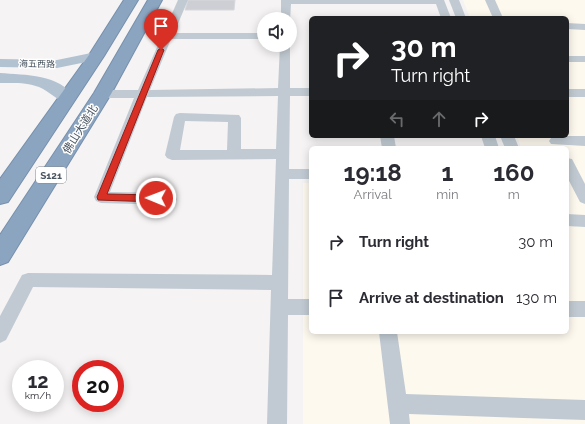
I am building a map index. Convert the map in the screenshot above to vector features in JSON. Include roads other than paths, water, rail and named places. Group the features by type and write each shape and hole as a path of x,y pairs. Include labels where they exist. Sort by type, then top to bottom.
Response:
{"highway":[{"name":"S121","path":"0,196 96,56 131,0"},
{"name":"佛山大道北","path":"0,255 102,94 155,0"}],"main road":[{"name":"海五西路","path":"5,63 57,64 96,56"},
{"path":"0,78 14,74 18,69 5,63"},
{"name":"海五西路","path":"0,78 40,80 55,88 67,98"}],"street":[{"path":"170,199 101,197 142,94 183,0"},
{"path":"454,0 460,16"},
{"path":"490,0 497,16"},
{"path":"286,12 286,1 439,1 445,16"},
{"path":"569,26 585,27"},
{"path":"167,36 257,36"},
{"path":"277,424 285,52"},
{"path":"569,59 585,59"},
{"path":"102,94 309,92"},
{"path":"569,93 585,93"},
{"path":"234,154 235,118 180,117 172,155 283,154"},
{"path":"557,142 585,141"},
{"path":"569,167 585,198"},
{"path":"283,174 309,174"},
{"path":"569,220 585,221"},
{"path":"0,334 28,280 280,283"},
{"path":"280,307 309,308"},
{"path":"569,309 585,309"},
{"path":"388,334 400,424"},
{"path":"398,404 585,410"}]}
